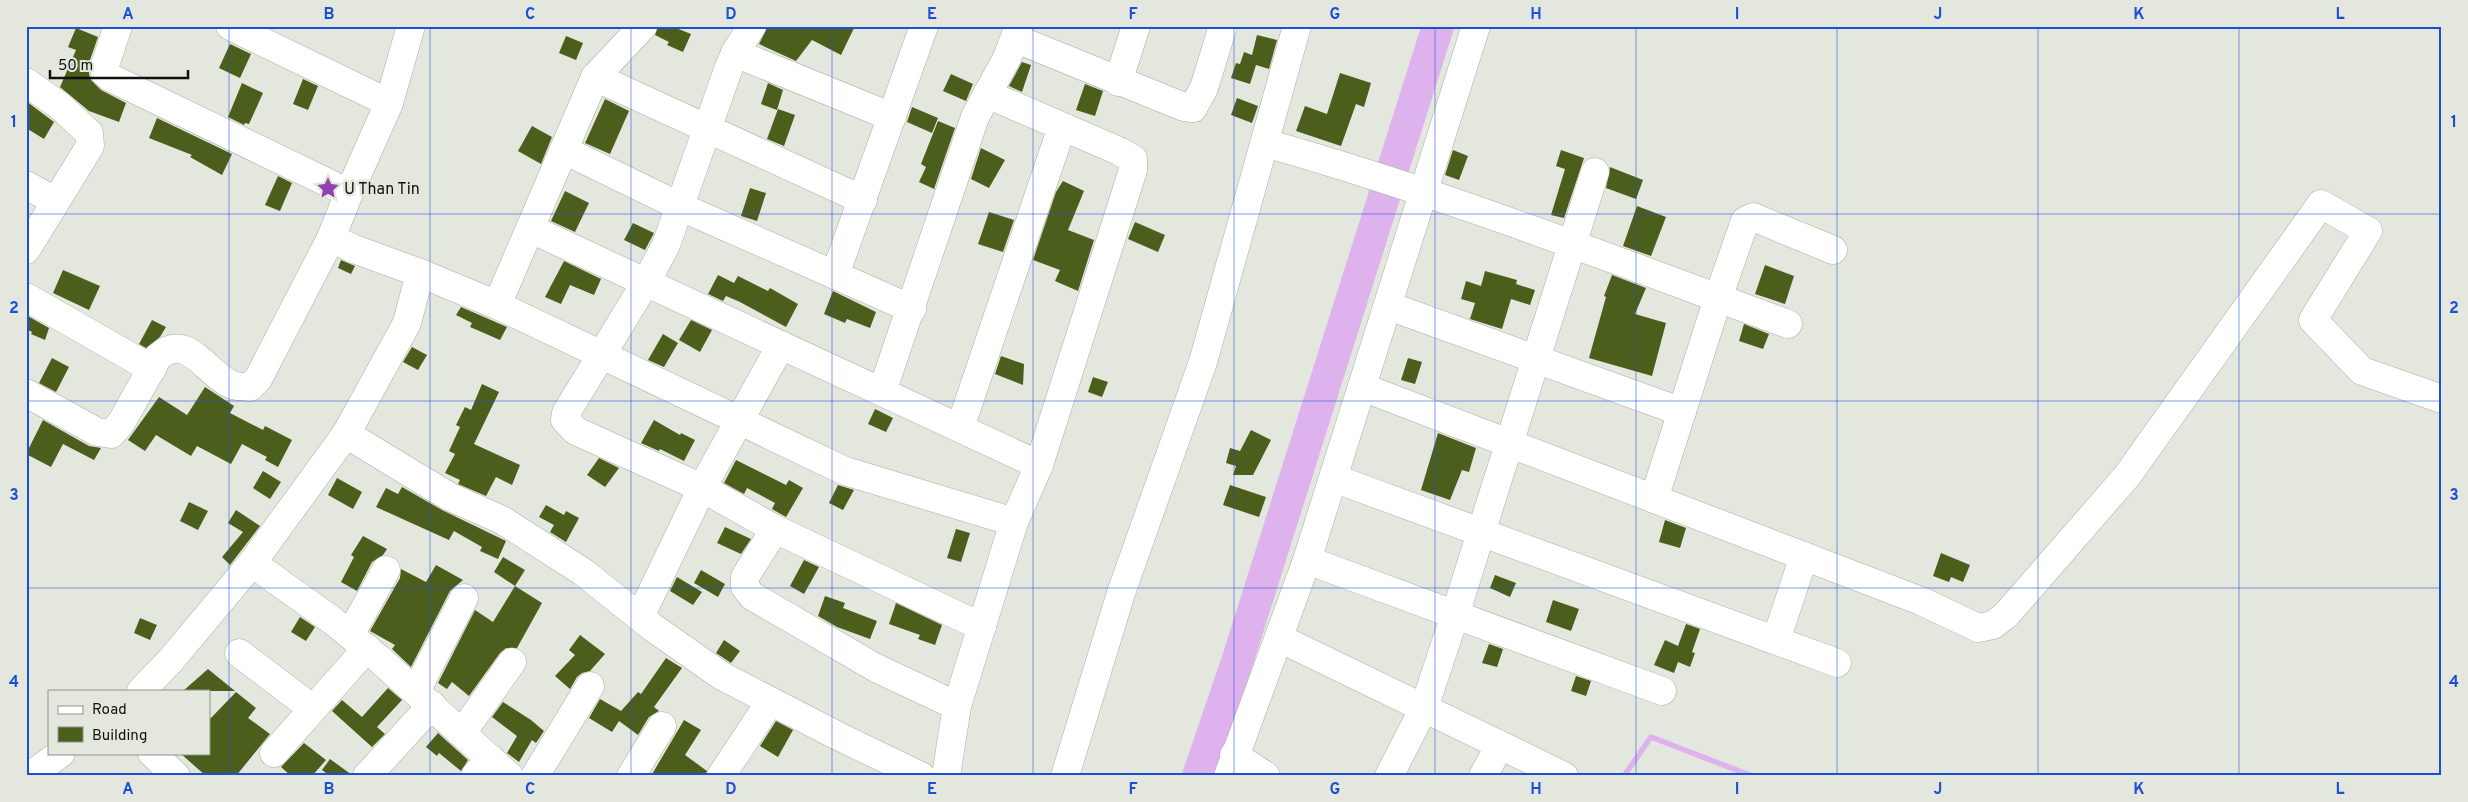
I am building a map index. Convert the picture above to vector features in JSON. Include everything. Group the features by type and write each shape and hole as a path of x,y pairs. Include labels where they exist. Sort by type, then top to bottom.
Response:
{"street":[{"path":"118,26 104,65 105,73 111,78 349,193"},
{"path":"230,26 389,103"},
{"path":"26,393 97,432 111,434 121,423 158,357 166,350 178,348 193,354 221,379 233,386 250,387 258,379 332,238 349,193 389,103 411,26"},
{"path":"497,305 595,77 643,26"},
{"path":"752,26 735,53 706,128 681,207 666,245 646,282 566,413 565,420 576,431 702,488 775,528 982,627"},
{"path":"835,275 924,26"},
{"path":"1118,82 1136,26"},
{"path":"882,392 912,309 975,117 1018,33 1118,82 1184,107 1193,108 1204,88 1223,26"},
{"path":"1065,776 1121,593 1203,362 1297,26"},
{"path":"1266,776 1231,765 1280,638 1307,560 1476,26"},
{"path":"735,53 892,117"},
{"path":"595,77 863,200"},
{"path":"26,82 60,106 89,133 90,146 26,250"},
{"path":"946,776 957,706 1014,522 1039,465 1133,170 1133,159 987,94"},
{"path":"960,428 1062,127"},
{"path":"1264,143 1356,169 1424,192 1571,243 1788,324"},
{"path":"564,150 681,207 912,309"},
{"path":"1390,776 1424,708 1456,615 1511,444 1571,243 1595,172"},
{"path":"26,185 55,201"},
{"path":"1362,387 1921,601 1978,628 1993,625 2006,615 2127,476 2321,204 2368,231 2313,320 2362,371 2442,399"},
{"path":"1654,499 1718,298 1745,221 1749,217 1753,217 1833,250"},
{"path":"531,229 1039,465"},
{"path":"332,238 354,249 420,273 497,305 845,471 1014,522"},
{"path":"142,690 171,660 252,563 346,434 407,323 420,273"},
{"path":"26,297 152,369"},
{"path":"1388,306 1682,412"},
{"path":"640,617 702,488 781,345"},
{"path":"346,434 450,497 502,520 583,572 640,617 722,676 770,702 921,776"},
{"path":"1334,478 1837,663"},
{"path":"775,528 746,577 745,587 752,596 876,668 957,706"},
{"path":"1776,640 1804,556"},
{"path":"1307,560 1662,691"},
{"path":"252,563 358,642 424,698 462,733 491,770"},
{"path":"274,753 313,709 358,642 386,570"},
{"path":"367,776 424,698 464,598"},
{"path":"1280,638 1564,776"},
{"path":"239,653 313,709"},
{"path":"462,733 512,662"},
{"path":"535,776 590,686"},
{"path":"721,776 770,702"},
{"path":"631,776 662,726"},
{"path":"1483,776 1500,744"},
{"path":"153,754 176,776"}],"building":[{"path":"658,26 671,26 691,34 683,52 667,45 669,42 655,35"},
{"path":"768,26 855,26 841,55 812,40 796,61 759,44"},
{"path":"76,28 98,37 90,60 89,74 91,80 101,90 126,103 119,122 89,111 60,87 76,50 68,47"},
{"path":"1257,35 1277,40 1269,69 1256,65 1250,84 1231,78 1236,63 1240,64 1244,52 1252,55"},
{"path":"566,36 583,43 576,60 559,53"},
{"path":"230,44 251,54 240,78 219,68"},
{"path":"1022,62 1031,65 1022,92 1009,86"},
{"path":"1340,73 1371,83 1364,107 1356,104 1341,146 1296,131 1305,106 1327,114"},
{"path":"951,74 973,84 966,101 943,91"},
{"path":"303,79 318,86 308,110 293,104"},
{"path":"242,83 263,93 249,124 245,123 244,125 228,117"},
{"path":"768,83 783,90 777,110 761,104"},
{"path":"1085,84 1103,91 1095,116 1076,110"},
{"path":"1237,98 1258,106 1252,123 1231,115"},
{"path":"605,99 629,111 610,154 585,143"},
{"path":"26,101 54,122 44,139 26,128"},
{"path":"912,107 938,118 932,133 907,122"},
{"path":"778,109 795,115 784,146 767,139"},
{"path":"157,118 232,154 222,175 190,157 192,155 149,138"},
{"path":"938,121 955,128 934,189 919,182 926,167 921,164"},
{"path":"532,126 552,137 541,164 518,151"},
{"path":"981,148 1005,160 989,188 971,179"},
{"path":"1453,150 1468,156 1459,180 1445,175"},
{"path":"1561,150 1584,158 1564,218 1551,215 1565,169 1556,166"},
{"path":"1610,167 1643,180 1636,199 1606,188"},
{"path":"278,176 292,183 280,211 265,205"},
{"path":"1063,181 1084,191 1068,230 1094,240 1078,291 1055,281 1060,270 1033,260 1056,192"},
{"path":"750,188 766,193 757,221 741,216"},
{"path":"565,191 589,203 575,232 551,221"},
{"path":"1637,206 1666,217 1651,256 1623,246"},
{"path":"989,212 1014,220 1003,252 978,244"},
{"path":"1135,222 1165,235 1158,252 1128,239"},
{"path":"633,223 654,233 645,250 624,240"},
{"path":"341,260 355,266 351,274 338,268"},
{"path":"564,261 601,279 594,295 570,285 561,304 545,297"},
{"path":"1765,265 1794,276 1785,304 1755,294"},
{"path":"63,270 100,286 89,310 53,293"},
{"path":"1485,271 1517,280 1516,284 1535,290 1530,305 1511,299 1502,329 1470,319 1475,303 1461,299 1466,281 1481,286"},
{"path":"718,275 734,283 738,276 768,291 770,288 798,304 786,327 726,296 723,301 708,294"},
{"path":"1612,275 1646,288 1635,314 1666,323 1652,376 1589,358 1606,297 1604,296"},
{"path":"833,291 876,312 870,328 847,319 845,323 824,314"},
{"path":"461,307 507,327 500,340 470,327 472,323 456,315"},
{"path":"26,315 49,328 45,340 31,334 32,332 26,329"},
{"path":"152,320 166,327 160,337 146,348 139,344"},
{"path":"691,320 712,330 700,352 679,340"},
{"path":"1744,324 1769,334 1763,349 1739,341"},
{"path":"663,334 678,343 664,367 648,360"},
{"path":"412,347 427,355 418,370 403,362"},
{"path":"1001,356 1024,364 1023,385 995,374"},
{"path":"52,358 69,367 56,392 39,383"},
{"path":"1408,358 1422,362 1415,384 1401,380"},
{"path":"1093,377 1108,382 1102,397 1088,392"},
{"path":"482,384 499,392 474,444 520,465 512,485 496,477 486,496 458,484 460,480 445,473 455,454 449,451 460,427 456,425 465,407 471,410"},
{"path":"205,387 234,406 230,413 263,430 265,426 292,440 278,467 265,460 267,457 242,444 231,464 197,446 191,456 156,435 145,451 128,440 159,397 187,415"},
{"path":"875,409 893,418 886,432 868,424"},
{"path":"43,420 89,446 101,448 94,460 63,444 51,467 26,454"},
{"path":"654,420 680,435 681,433 695,440 684,461 660,449 659,451 641,443"},
{"path":"1251,430 1271,440 1253,475 1233,475 1236,466 1226,463 1230,448 1240,451"},
{"path":"1438,433 1476,448 1469,472 1462,470 1450,500 1421,490"},
{"path":"599,458 619,468 605,487 587,475"},
{"path":"736,460 786,485 789,480 803,488 786,517 772,509 775,503 747,488 744,494 724,483"},
{"path":"263,471 281,482 270,499 253,488"},
{"path":"337,478 362,492 353,509 328,495"},
{"path":"838,485 854,490 843,510 829,503"},
{"path":"1230,485 1266,497 1259,517 1223,505"},
{"path":"402,487 442,510 506,541 498,559 480,551 482,547 454,531 449,540 376,507 386,488 398,494"},
{"path":"189,502 208,511 198,530 180,521"},
{"path":"546,505 564,515 566,511 579,518 566,542 550,532 554,525 539,517"},
{"path":"236,510 260,526 230,565 222,557 243,532 228,523"},
{"path":"1665,520 1686,528 1680,548 1659,542"},
{"path":"725,527 751,539 741,554 717,543"},
{"path":"956,529 970,533 961,562 947,558"},
{"path":"363,536 387,549 383,555 372,562 357,591 341,582 354,557 351,555"},
{"path":"1941,553 1970,565 1963,582 1951,577 1949,582 1933,576"},
{"path":"503,557 525,570 515,586 494,572"},
{"path":"804,560 819,567 804,594 790,586"},
{"path":"436,565 463,580 450,591 411,667 392,649 395,645 370,631 400,578 401,569 426,582"},
{"path":"701,570 725,584 718,597 694,583"},
{"path":"1495,575 1516,583 1510,597 1490,588"},
{"path":"677,577 702,592 693,605 670,591"},
{"path":"515,586 542,603 517,648 506,648 500,653 469,696 452,682 447,689 438,683 475,610 493,622"},
{"path":"825,596 845,603 843,608 877,621 870,639 837,627 818,616"},
{"path":"1553,600 1579,609 1571,631 1546,622"},
{"path":"896,603 942,625 935,645 918,639 920,635 889,624"},
{"path":"300,617 315,627 306,641 291,632"},
{"path":"140,618 157,625 150,640 134,633"},
{"path":"1686,624 1700,629 1692,652 1695,653 1690,667 1678,662 1674,673 1654,665 1665,640 1678,646"},
{"path":"580,635 605,654 590,671 582,673 577,677 570,689 555,676 575,655 569,650"},
{"path":"724,640 740,651 731,663 716,653"},
{"path":"1489,644 1503,649 1497,667 1482,663"},
{"path":"666,658 682,668 654,707 659,711 649,717 638,735 619,721 612,732 589,718 600,699 621,711 638,692 641,694"},
{"path":"208,669 235,691 210,690 184,690"},
{"path":"1576,676 1591,681 1586,696 1571,691"},
{"path":"388,688 402,700 377,727 385,734 372,747 332,711 342,700 362,717"},
{"path":"236,692 256,708 248,718 270,734 236,776 206,776 181,754 210,754 210,719"},
{"path":"503,702 544,731 536,743 532,740 519,762 507,753 517,736 492,717"},
{"path":"684,720 701,730 685,755 707,771 705,776 651,776"},
{"path":"776,721 793,730 778,757 760,746"},
{"path":"438,733 468,760 461,771 439,753 437,756 426,747"},
{"path":"304,743 326,760 312,776 291,776 281,767"},
{"path":"330,759 352,776 330,776 322,770"}],"waterway":[{"path":"1198,776 1237,662 1438,26"},
{"path":"1624,776 1651,737 1752,776"}],"place":[{"name":"U Than Tin","path":"328,188"}]}
